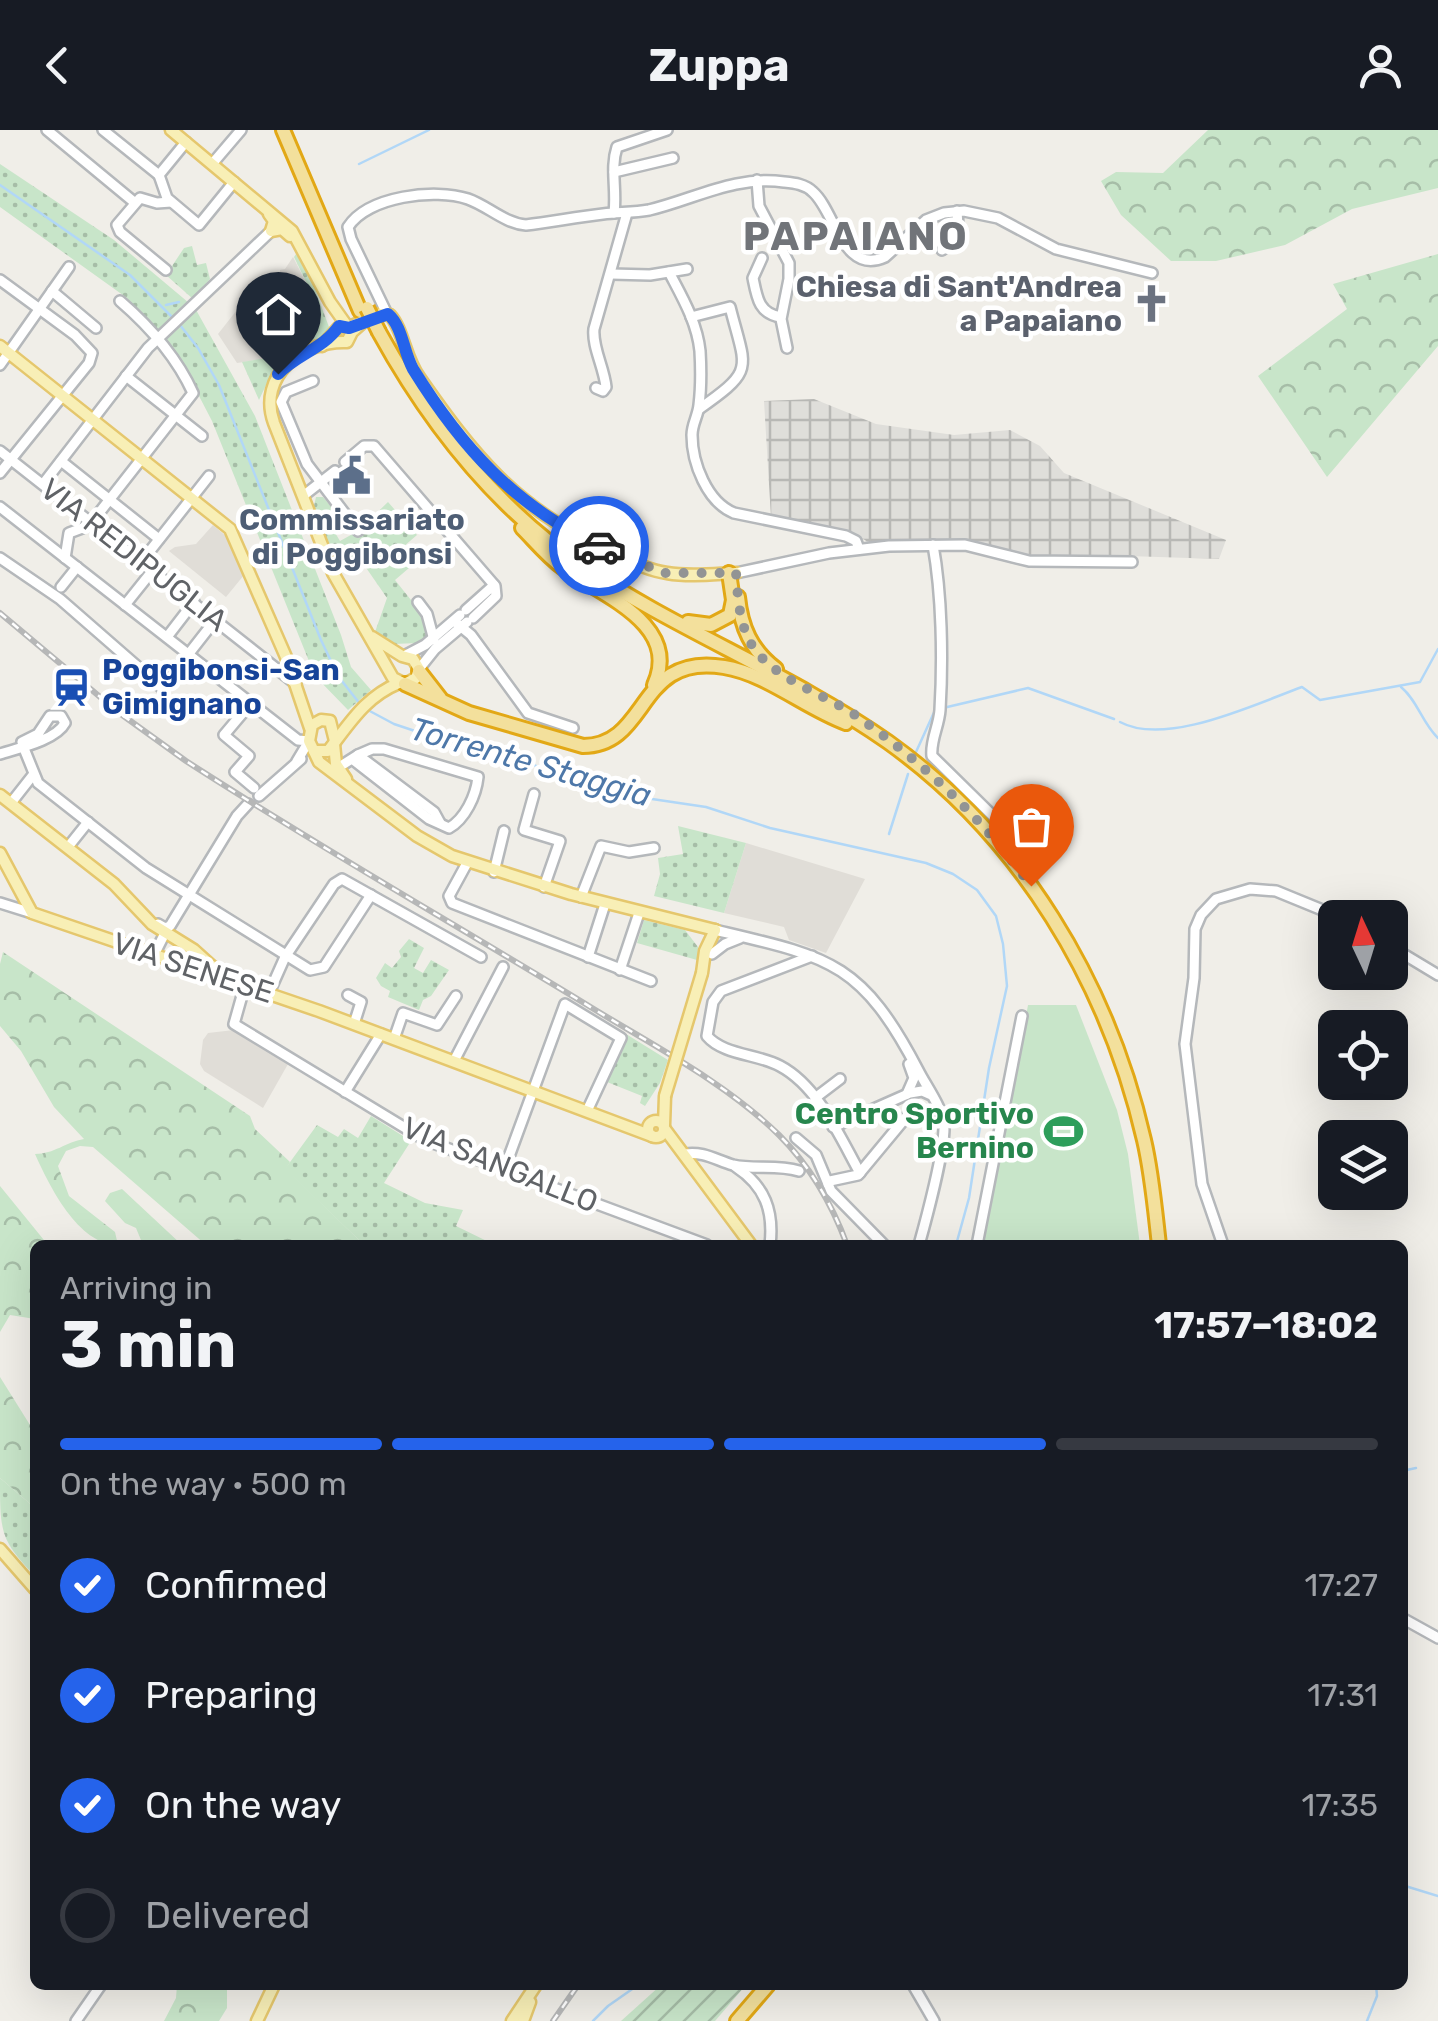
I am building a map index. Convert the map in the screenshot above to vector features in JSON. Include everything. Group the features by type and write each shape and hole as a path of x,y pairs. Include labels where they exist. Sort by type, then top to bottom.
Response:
{"highway":[{"path":"283,130 350,326"},
{"path":"292,130 350,326"},
{"path":"350,326 375,333 440,430 498,495 550,542 623,592 887,741"},
{"path":"375,333 434,435 470,476 553,560 630,610 648,628 657,645 660,664 651,692"},
{"path":"522,528 606,590 846,722 906,764 960,812 1010,870 1074,965 1107,1038 1122,1084 1138,1144 1155,1240"},
{"path":"550,542 696,624 716,624 731,612 732,573"},
{"path":"732,573 743,625 762,657 778,671 858,717 953,794 997,842 1063,932 1114,1036 1129,1084 1145,1143 1155,1240"},
{"path":"402,683 445,704 571,743 594,746 621,733 651,692 667,676 683,669 728,668 846,722"},
{"path":"419,670 445,704"},
{"path":"737,2021 764,1990"},
{"path":"746,2021 773,1990"}],"main road":[{"path":"171,130 287,225 330,302 350,326"},
{"path":"254,199 273,218 271,231 284,229 306,254"},
{"path":"402,683 338,583 270,414 268,397 273,381 285,366 350,326 386,314 398,324 414,371 462,438 528,505 595,544 654,570 678,575 732,573"},
{"path":"5,349 234,534 298,686 317,760 438,848 467,863 605,904 715,930 657,1129"},
{"path":"372,637 413,659 419,670 413,681 381,690"},
{"path":"312,746 326,752 350,718 381,690 395,660 403,656"},
{"path":"310,728 321,720 332,723 350,718"},
{"path":"332,723 335,770"},
{"path":"0,795 119,888 148,921 194,950 226,978"},
{"path":"0,853 32,913"},
{"name":"VIA SENESE","path":"32,913 394,1038 622,1124 657,1129 685,1154 747,1240"},
{"path":"681,922 698,936 709,953"},
{"path":"190,968 200,964 194,950"},
{"name":"VIA SENESE","path":"738,1225 740,1240"},
{"path":"0,1549 30,1583"},
{"path":"257,2021 272,1990"},
{"path":"512,2021 533,1990"},
{"path":"523,2021 533,1990"}],"street":[{"path":"103,130 159,175 171,202 199,225 234,182"},
{"path":"212,164 241,130"},
{"path":"614,212 614,153 618,146 667,130"},
{"path":"51,131 134,202"},
{"path":"159,175 186,142"},
{"path":"614,172 673,158"},
{"path":"386,314 348,233 350,222 370,208 444,195 468,200 519,225 628,213 757,180 790,183 810,189 822,202 848,250 873,260 886,256 926,220 958,211 998,218 1056,250 1152,273"},
{"path":"757,180 759,206 789,262 790,276 781,316 787,348"},
{"path":"166,270 120,232 117,223 142,197 157,203 171,202"},
{"path":"942,250 958,226 958,211"},
{"path":"596,388 603,391 606,387 593,334 628,213"},
{"path":"43,484 157,338 271,231"},
{"path":"762,258 752,278 762,309 766,314 781,316"},
{"path":"0,366 5,349 69,267"},
{"path":"611,274 688,269"},
{"path":"668,272 691,317 700,349 699,409 692,444 704,482 722,507 842,534 856,541 859,549"},
{"path":"0,280 92,352 89,362 0,472"},
{"path":"52,291 96,328"},
{"path":"66,558 70,532 92,523 193,393 157,338 120,301"},
{"path":"691,317 730,307 744,364 740,375 699,409"},
{"path":"126,376 202,436"},
{"path":"313,381 286,392 281,400 306,462 358,530"},
{"path":"345,462 364,446 374,446 494,585 487,598 436,642 403,656"},
{"name":"VIA REDIPUGLIA","path":"0,450 298,686"},
{"path":"61,462 159,539"},
{"path":"303,496 335,471"},
{"path":"142,561 209,476"},
{"path":"0,507 66,558 125,605 167,637 188,654 251,703 298,740 312,746 256,792 235,772 249,756 224,735 251,703"},
{"path":"732,573 859,549 933,545 968,546 1026,561 1132,562"},
{"path":"933,545 940,706 932,754 960,787 994,816 1029,814"},
{"path":"0,558 60,599 162,688 216,619"},
{"path":"60,587 77,567"},
{"path":"125,605 153,570"},
{"path":"167,637 194,602"},
{"path":"418,602 428,614 436,642 419,670"},
{"path":"463,619 469,633 530,714 572,728"},
{"path":"267,660 278,664 286,656"},
{"path":"0,754 23,746 57,733 65,726 61,716 50,716 37,735 23,741 23,746 33,775 44,788 143,866 313,970 324,967 371,896"},
{"path":"46,724 57,733"},
{"path":"335,770 355,757 372,749 384,749 478,777 474,795 456,824 444,826 429,820 355,757"},
{"path":"11,803 33,775"},
{"path":"534,794 524,830 560,840 544,887"},
{"path":"119,888 167,928 248,804"},
{"path":"68,848 88,822"},
{"path":"438,848 444,826"},
{"path":"494,872 504,830"},
{"path":"581,897 600,846 629,852 654,848"},
{"path":"467,863 449,896 452,903 651,981"},
{"path":"269,994 286,956 337,880 348,880 481,958"},
{"path":"1221,1240 1202,1184 1185,1044 1194,978 1195,929 1201,915 1216,899 1250,889 1276,891 1318,908"},
{"path":"0,903 32,913"},
{"path":"588,957 605,904"},
{"path":"620,970 639,912"},
{"path":"715,930 813,955 865,989 884,1011 942,1118 944,1132 920,1240"},
{"path":"154,955 165,932"},
{"path":"709,953 744,937"},
{"path":"776,944 782,958 779,968"},
{"path":"813,955 721,991 713,1002 707,1036 717,1045 784,1068 814,1098 860,1173"},
{"path":"1408,957 1438,975"},
{"path":"454,1061 504,967"},
{"name":"VIA SANGALLO","path":"245,985 234,1024 424,1140 693,1240"},
{"path":"348,995 361,1003 354,1024"},
{"path":"394,1038 403,1013 437,1025 456,996"},
{"path":"504,1170 565,1004 621,1038 587,1111"},
{"path":"978,1240 1022,1016"},
{"path":"345,1092 381,1034"},
{"path":"904,1044 914,1076 907,1094"},
{"path":"814,1098 840,1080"},
{"path":"833,1127 907,1094 920,1091 931,1095"},
{"path":"828,1184 860,1173 907,1116"},
{"path":"796,1138 816,1155 828,1184 879,1240"},
{"path":"685,1154 704,1154 734,1165 753,1180 767,1200 772,1216 770,1240"},
{"path":"734,1165 778,1166 799,1171"},
{"path":"1408,1621 1438,1638"},
{"path":"76,2021 98,1990"},
{"path":"916,1990 934,2021"}],"shaded area":[{"path":"293,257 308,286 315,327 271,335 273,358 237,363 218,334 262,278 280,274"},
{"path":"814,399 876,424 954,435 1010,430 1040,446 1064,473 1226,540 1219,559 1128,556 1126,567 1021,566 956,548 876,551 865,540 844,531 771,517 764,401"},
{"path":"213,525 227,537 244,575 226,597 169,551 196,544"},
{"path":"746,843 865,879 826,953 789,940 784,927 724,913"},
{"path":"234,1030 288,1064 263,1108 204,1071 200,1064 203,1040 208,1033"}],"green space":[{"path":"1208,130 1438,130 1438,188 1352,209 1285,245 1216,261 1171,261 1121,215 1101,181 1116,172 1163,173"},
{"path":"0,164 114,240 195,308 255,416 351,667 371,690 348,710 315,676 212,421 186,371 127,298 0,207"},
{"path":"192,246 197,265 206,263 210,279 193,299 166,275 184,248"},
{"path":"296,254 312,281 329,327 325,336 275,366 259,400 242,362 273,357 271,336 315,327 308,286"},
{"path":"1438,254 1438,346 1327,477 1258,376 1347,309 1333,284"},
{"path":"316,497 323,497 340,517 334,531 340,541 358,531 388,502 417,535 403,547 416,562 395,580 423,615 426,636 419,643 393,644 375,632 387,598 360,559 346,563 339,546 329,547 313,510"},
{"path":"678,826 746,843 724,913 654,896 660,874 658,858 683,854"},
{"path":"644,920 685,930 698,947 697,960 637,943"},
{"path":"409,939 424,948 414,968 423,973 431,960 449,970 419,1010 388,997 390,991 376,978 385,963 392,968"},
{"path":"3,952 250,1116 255,1129 290,1162 286,1169 359,1240 200,1240 93,1147 80,1146 66,1151 58,1166 69,1196 115,1232 117,1240 100,1240 90,1235 67,1211 35,1154 84,1139 54,1107 21,1051 0,1026"},
{"name":"Centro Sportivo Bernino","path":"1028,1005 1076,1005 1117,1110 1128,1154 1139,1240 984,1240"},
{"path":"626,1034 668,1060 660,1083 645,1106 640,1103 642,1096 607,1082 601,1084"},
{"path":"371,1116 411,1141 384,1183 425,1203 463,1210 456,1226 485,1240 359,1240 285,1169 317,1125 338,1137 344,1129 358,1138"},
{"path":"0,1186 44,1240 30,1240 30,1318 10,1315 0,1332"},
{"path":"122,1189 177,1240 141,1240 136,1228 125,1223 105,1201 110,1193"},
{"path":"0,1377 30,1425 30,1504 0,1478"},
{"path":"0,1478 30,1504 30,1570 4,1534"},
{"path":"177,1990 227,1990 227,2008 219,2021 164,2021"},
{"path":"655,1990 742,1990 715,2021 621,2021"}],"waterway":[{"path":"359,164 429,130"},
{"name":"Torrente Staggia","path":"0,185 130,275 174,319"},
{"path":"166,305 179,302"},
{"name":"Torrente Staggia","path":"180,325 219,385 321,640 338,676 360,704"},
{"path":"1120,722 1139,728 1185,726 1302,687 1320,700 1420,682 1438,649"},
{"path":"1401,687 1438,738"},
{"path":"943,708 1028,688 1114,719"},
{"path":"916,752 936,708"},
{"name":"Torrente Staggia","path":"366,709 424,734 652,799 706,807 770,828 926,863 977,890 996,916 1007,986 989,1068 969,1198 957,1240"},
{"path":"889,834 908,774"},
{"path":"1408,1470 1416,1468"},
{"path":"1408,1887 1438,1896"},
{"name":"Torrente Staggia","path":"593,2021 631,1990"},
{"path":"1367,2021 1376,1990"}],"railway":[{"path":"0,613 118,712 186,761 735,1097 801,1160 827,1200 845,1240"},
{"path":"553,2021 575,1990"}],"way so far":[{"path":"599,546 664,573 736,573 743,625 762,657 778,671 858,717 944,786 997,842 1031,886"}],"place":[{"name":"Chiesa di Sant'Andrea a Papaiano","path":"1152,304"},
{"name":"Commissariato di Poggibonsi","path":"352,476"},
{"name":"Poggibonsi-San Gimignano","path":"72,687"},
{"name":"Centro Sportivo Bernino","path":"1064,1131"}],"district":[{"name":"PAPAIANO","path":"856,236"}],"route":[{"path":"278,374 290,362 322,346 339,326 349,328 388,314 398,324 414,371 484,463 533,509 599,546"}]}
